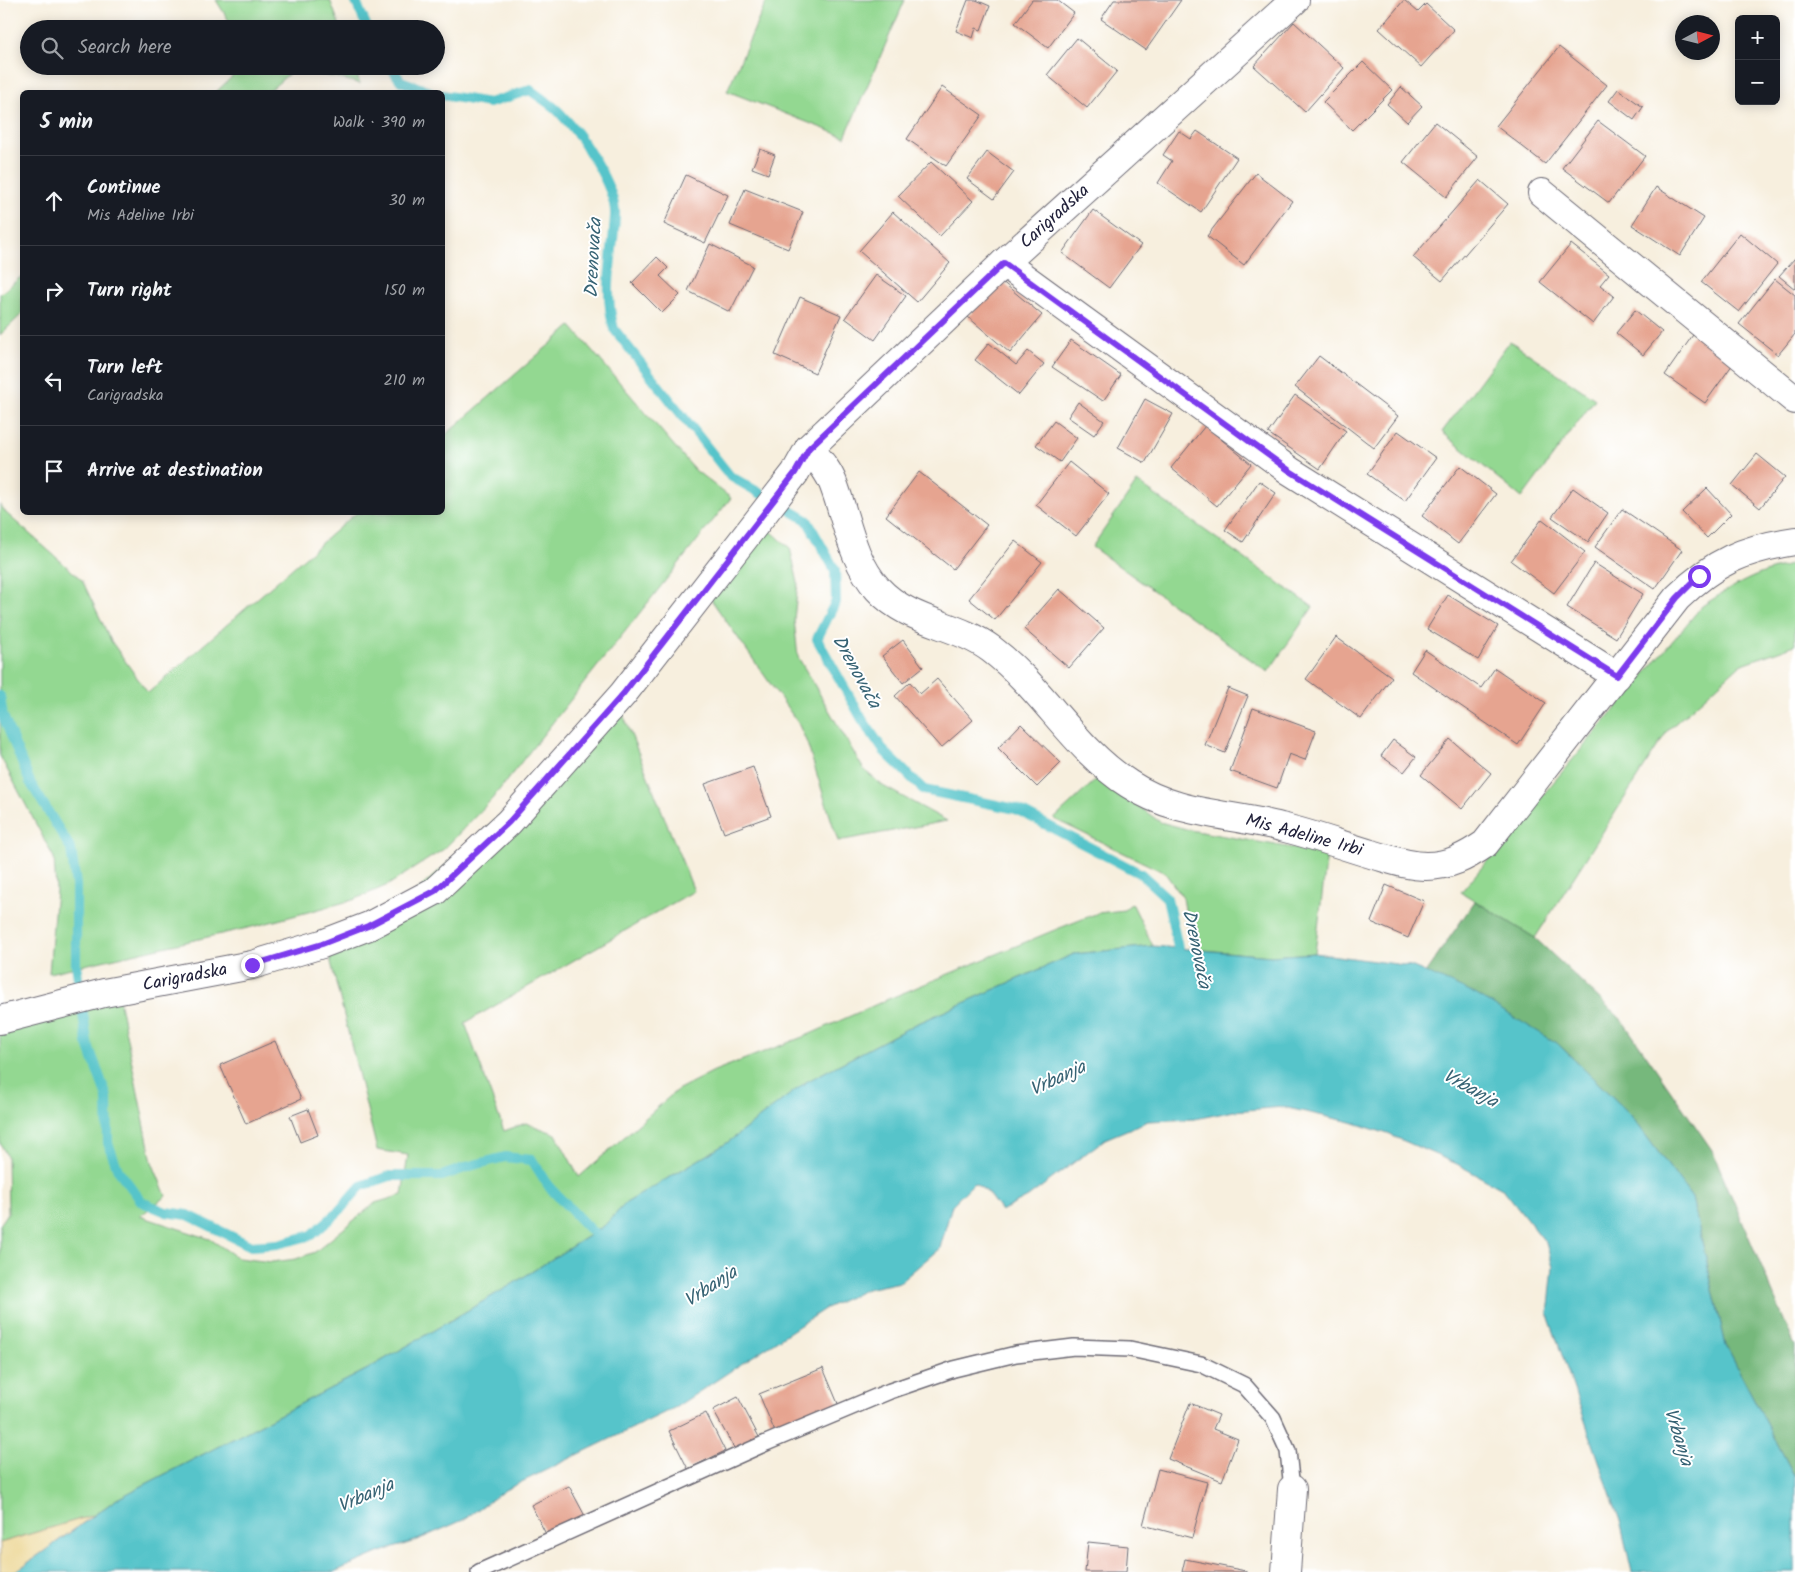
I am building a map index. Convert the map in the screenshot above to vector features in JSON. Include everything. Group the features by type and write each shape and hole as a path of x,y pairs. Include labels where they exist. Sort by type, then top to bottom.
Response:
{"street":[{"name":"Carigradska","path":"0,1020 104,993 252,965 314,946 368,926 435,891 509,822 623,694 764,515 795,473 809,448 1004,263 1295,0"},
{"path":"1542,193 1795,400"},
{"path":"1004,263 1290,471 1617,676"},
{"name":"Mis Adeline Irbi","path":"809,448 830,477 855,553 878,589 913,616 968,636 989,647 1014,668 1094,757 1127,784 1156,800 1188,811 1280,826 1402,863 1424,866 1445,864 1468,856 1485,844 1677,598 1699,576 1721,562 1751,550 1795,541"},
{"path":"1286,1572 1292,1490"}],"lane":[{"path":"479,1572 766,1443 890,1391 954,1369 1016,1354 1074,1347 1130,1349 1201,1364 1244,1385 1273,1418 1288,1451 1292,1490"}],"green space":[{"path":"216,0 330,0 338,20 228,20"},
{"path":"767,0 905,0 845,137 727,91"},
{"path":"234,75 287,75 270,90 218,90"},
{"path":"321,75 357,75 360,84"},
{"path":"20,278 20,316 0,335 0,294"},
{"path":"571,326 695,470 731,498 492,799 444,849 388,885 353,900 252,927 49,973 56,890 54,858 0,756 0,504 6,513 82,580 111,641 148,693 354,515 445,515 445,435"},
{"path":"1510,341 1595,399 1522,498 1442,432"},
{"path":"1137,482 1313,607 1268,672 1092,547"},
{"path":"764,525 790,548 798,583 794,619 798,657 864,770 883,786 947,821 838,841 807,743 798,723 705,591"},
{"path":"1795,564 1795,645 1740,665 1668,730 1535,938 1461,892 1702,606 1757,575"},
{"path":"620,707 694,891 465,1023 504,1131 526,1123 556,1134 579,1177 677,1090 714,1071 808,1035 886,1000 1057,929 1098,913 1124,910 1132,903 1153,946 1074,954 914,1025 806,1082 727,1143 626,1203 604,1226 511,1285 366,1370 117,1499 94,1515 0,1543 0,1225 8,1213 7,1156 0,1143 0,1033 119,999 152,1162 166,1196 140,1216 210,1239 238,1258 272,1262 296,1259 315,1252 375,1203 402,1195 408,1155 377,1150 329,954 376,928"},
{"path":"1099,777 1160,822 1190,830 1327,854 1315,953 1271,956 1192,949 1183,898 1165,873 1054,819"},
{"path":"1475,901 1535,938 1622,1020 1712,1150 1795,1346 1795,1477 1726,1346 1692,1198 1630,1114 1557,1043 1425,973"}],"sand":[{"path":"94,1515 15,1572 0,1572 0,1543"}],"water":[{"name":"Vrbanja","path":"1153,946 1271,956 1315,953 1411,966 1475,994 1557,1043 1630,1114 1692,1198 1726,1346 1795,1477 1795,1572 1632,1572 1620,1521 1548,1315 1553,1267 1546,1243 1504,1190 1457,1164 1388,1134 1351,1122 1283,1107 1234,1111 1195,1119 1148,1121 1105,1139 1028,1197 1001,1211 986,1191 974,1183 952,1205 940,1248 900,1282 867,1289 826,1308 676,1407 505,1490 463,1520 415,1541 381,1552 334,1572 15,1572 117,1499 366,1370 511,1285 604,1226 626,1203 727,1143 806,1082 914,1025 1074,954"}],"building":[{"path":"968,0 976,0 990,6 981,30 976,28 973,38 956,31"},
{"path":"1032,0 1057,0 1074,13 1048,48 1015,23"},
{"path":"1114,0 1181,0 1146,50 1101,19"},
{"path":"1404,0 1418,12 1426,4 1454,30 1421,67 1379,29"},
{"path":"1294,22 1344,68 1305,112 1254,66"},
{"path":"1077,38 1117,71 1087,108 1047,75"},
{"path":"1559,47 1607,85 1545,164 1496,126"},
{"path":"1363,62 1392,90 1352,130 1323,102"},
{"path":"942,87 982,115 946,166 907,139"},
{"path":"1401,87 1422,106 1407,122 1387,104"},
{"path":"1618,89 1643,107 1634,120 1609,101"},
{"path":"1598,121 1645,156 1609,203 1562,168"},
{"path":"1435,122 1478,157 1446,197 1403,162"},
{"path":"1179,131 1191,139 1197,131 1237,158 1201,212 1158,183 1172,161 1163,155"},
{"path":"760,149 775,155 768,174 752,168"},
{"path":"987,152 1014,172 994,199 967,179"},
{"path":"931,162 973,201 940,236 898,196"},
{"path":"1256,173 1292,201 1244,265 1207,236"},
{"path":"686,175 728,195 705,243 664,224"},
{"path":"1480,180 1508,204 1442,281 1413,257"},
{"path":"1656,187 1704,218 1680,256 1632,225"},
{"path":"745,189 803,212 788,249 730,225"},
{"path":"1093,210 1141,245 1109,288 1062,253"},
{"path":"893,212 950,263 917,302 859,251"},
{"path":"1740,233 1777,264 1739,312 1701,282"},
{"path":"710,244 753,266 730,312 688,291"},
{"path":"1571,244 1609,274 1600,285 1614,296 1593,324 1540,282"},
{"path":"657,257 668,268 660,276 680,295 662,313 632,283"},
{"path":"1795,258 1795,289 1779,276"},
{"path":"876,275 906,296 875,340 845,318"},
{"path":"1775,279 1795,295 1795,334 1778,355 1739,324"},
{"path":"1000,280 1042,315 1010,353 968,317"},
{"path":"800,297 841,315 815,373 775,355"},
{"path":"1635,310 1662,332 1643,355 1616,333"},
{"path":"1695,332 1735,361 1705,403 1665,375"},
{"path":"1071,340 1121,375 1103,401 1052,367"},
{"path":"989,343 1016,365 1028,351 1044,364 1019,395 975,360"},
{"path":"1319,356 1398,416 1374,448 1295,387"},
{"path":"1295,395 1346,431 1320,469 1268,433"},
{"path":"1145,399 1173,414 1145,463 1118,448"},
{"path":"1078,402 1104,421 1094,435 1068,417"},
{"path":"1054,421 1077,438 1060,462 1036,445"},
{"path":"1205,426 1251,464 1217,506 1171,468"},
{"path":"1398,431 1436,458 1405,501 1367,474"},
{"path":"1757,454 1785,477 1760,508 1732,485"},
{"path":"1069,462 1109,494 1076,536 1036,505"},
{"path":"1460,466 1496,494 1458,544 1422,516"},
{"path":"919,472 987,525 953,569 886,516"},
{"path":"1259,481 1276,493 1243,542 1225,530"},
{"path":"1573,488 1608,513 1588,542 1552,517"},
{"path":"1707,488 1731,514 1707,538 1682,512"},
{"path":"1622,509 1682,550 1655,589 1595,547"},
{"path":"1542,519 1585,552 1554,593 1511,561"},
{"path":"1015,541 1042,562 995,620 969,599"},
{"path":"1594,563 1643,594 1616,638 1567,607"},
{"path":"1059,589 1104,628 1069,668 1024,629"},
{"path":"1448,595 1498,626 1478,660 1427,629"},
{"path":"1336,637 1392,677 1361,719 1306,679"},
{"path":"903,640 923,667 903,683 882,656"},
{"path":"1425,650 1481,688 1495,668 1546,703 1518,745 1411,672"},
{"path":"937,679 973,720 941,748 895,696 910,682 920,694"},
{"path":"1228,688 1248,696 1225,753 1205,745"},
{"path":"1253,708 1316,731 1305,760 1289,754 1277,788 1230,771"},
{"path":"1021,724 1061,763 1037,787 998,748"},
{"path":"1450,739 1491,773 1462,809 1421,775"},
{"path":"1393,740 1416,757 1404,772 1381,756"},
{"path":"753,767 771,816 724,833 705,784"},
{"path":"1386,885 1424,901 1408,938 1371,922"},
{"path":"275,1041 301,1099 246,1124 220,1065"},
{"path":"308,1109 318,1135 300,1142 290,1116"},
{"path":"823,1368 839,1406 775,1432 759,1394"},
{"path":"738,1397 759,1437 735,1450 713,1410"},
{"path":"1190,1403 1219,1415 1213,1429 1238,1439 1222,1481 1168,1459"},
{"path":"706,1413 725,1451 688,1469 669,1431"},
{"path":"1158,1469 1207,1482 1192,1538 1143,1525"},
{"path":"569,1486 585,1516 547,1536 531,1505"},
{"path":"1088,1542 1128,1546 1126,1572 1085,1572"},
{"path":"1185,1559 1246,1571 1246,1572 1182,1572"}],"waterway":[{"name":"Drenovača","path":"355,0 364,20"},
{"name":"Drenovača","path":"397,75 401,81 425,90"},
{"name":"Drenovača","path":"445,96 489,103 530,90 557,110 586,147 603,176 614,204 615,216 609,286 609,300 614,329 730,476 807,520 835,570 836,601 817,639 862,719 884,751 924,790 1016,809 1141,874 1167,898 1181,961"},
{"path":"0,696 3,716 30,782 71,849 76,885 76,964 87,1042 107,1097 108,1143 118,1170 142,1202 166,1212 188,1215 251,1246 278,1244 312,1235 338,1212 361,1186 390,1176 442,1176 505,1157 532,1160 550,1188 602,1242"}],"route":[{"path":"252,965 322,944 368,926 435,891 468,858 509,822 623,694 642,666 764,515 795,473 809,448 1004,263 1290,471 1617,676 1677,598 1699,576"}]}
